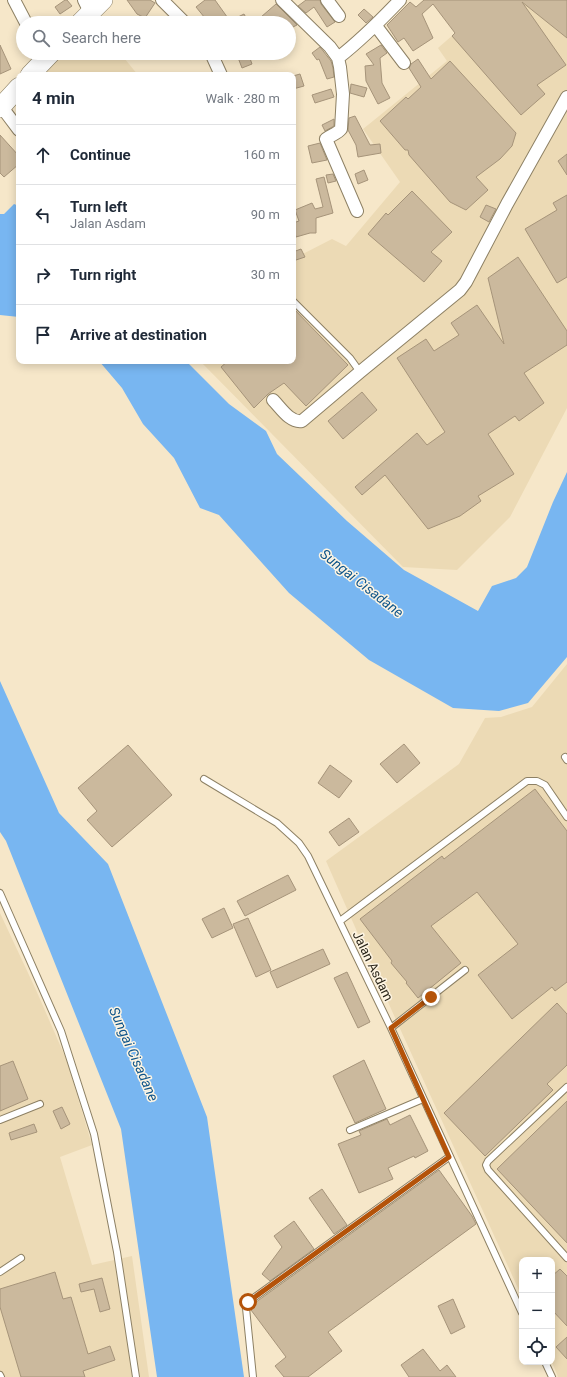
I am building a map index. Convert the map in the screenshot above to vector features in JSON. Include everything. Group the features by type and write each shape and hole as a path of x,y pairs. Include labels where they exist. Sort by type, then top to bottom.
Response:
{"main road":[{"path":"32,72 42,60"},
{"path":"1,107 16,90"}],"street":[{"path":"14,0 22,16"},
{"path":"162,0 178,16"},
{"path":"282,0 330,47 338,58 343,94 341,129 338,133 330,135 326,139 357,211"},
{"path":"327,0 339,16"},
{"path":"338,58 358,43 400,0"},
{"path":"376,26 404,63"},
{"path":"214,60 220,72"},
{"path":"273,400 293,420 298,422 302,421 464,286 507,204 567,97"},
{"path":"1,107 16,126"}],"lane":[{"path":"296,304 350,358 360,372"},
{"name":"Jalan Asdam","path":"204,779 277,823 299,843 308,856 391,1028 519,1307"},
{"path":"340,921 527,781 537,781 545,785 567,817"},
{"path":"0,893 61,1030 94,1134 117,1252 136,1377"},
{"path":"391,1028 465,970"},
{"path":"567,1087 488,1161 486,1165 488,1170 567,1258"},
{"path":"350,1130 423,1099"},
{"path":"0,1120 40,1104"},
{"path":"253,1377 246,1308 248,1302 449,1157"},
{"path":"0,1272 21,1258"},
{"path":"546,1365 552,1377"}],"shaded area":[{"path":"493,0 567,0 567,408 510,517 457,570 403,567 203,364 296,364 296,257 332,239 346,246 400,182 363,129 447,61 438,48"},
{"path":"57,60 126,60 136,72 46,72"},
{"path":"567,664 567,1377 558,1377 553,1365 555,1365 555,1257 519,1257 519,1290 392,1011 326,861 459,764 485,718 501,717 532,707"},
{"path":"0,913 67,1061 92,1145 60,1157 92,1265 132,1256 149,1377 0,1377"}],"water":[{"path":"14,204 16,205 16,317 0,315 0,214 4,214"},
{"name":"Sungai Cisadane","path":"102,364 189,364 229,404 266,431 277,454 347,521 404,570 478,611 492,586 516,578 527,567 553,502 567,472 567,657 528,703 499,711 453,708 369,660 289,593 219,515 200,508 174,458 143,424 122,388"},
{"name":"Sungai Cisadane","path":"0,681 59,813 108,864 207,1117 244,1377 157,1377 121,1129 6,841 0,832"}],"building":[{"path":"67,0 72,6 60,14 55,7"},
{"path":"127,0 150,0 155,3 146,16 137,14"},
{"path":"205,0 215,0 226,16 203,16 196,7"},
{"path":"306,0 320,0 321,4 335,22 327,27 314,7 306,13 298,6"},
{"path":"424,0 567,0 567,38 522,2 566,65 537,85 545,94 521,115 452,36 455,33 433,4 422,14 433,38 413,51 404,38 398,42 387,25 410,2 416,7"},
{"path":"276,4 288,16 262,16"},
{"path":"364,9 373,17 366,23 358,15"},
{"path":"0,45 11,69 0,74"},
{"path":"381,45 387,53 380,58 382,83 390,98 378,104 366,81 365,66 374,65 366,54"},
{"path":"320,47 331,61 334,77 327,79 319,59 317,60 312,53"},
{"path":"418,59 431,79 450,61 516,133 512,146 500,159 476,177 488,190 466,210 450,202 409,155 408,150 405,150 380,121 406,97 408,99 421,87 409,68 411,64"},
{"path":"239,60 251,60 252,64 242,68"},
{"path":"300,74 304,86 296,88 296,75"},
{"path":"351,84 367,88 364,97 350,93"},
{"path":"331,89 334,97 315,103 312,95"},
{"path":"355,116 370,145 380,144 381,153 358,157 356,145 348,130 349,118"},
{"path":"334,119 334,126 325,131 322,125"},
{"path":"0,135 16,153 16,167 4,177 0,173"},
{"path":"320,143 327,160 312,163 308,146"},
{"path":"567,154 567,175 558,161"},
{"path":"364,170 368,180 358,184 355,174"},
{"path":"333,174 336,181 328,183 326,175"},
{"path":"324,177 333,213 316,218 316,233 296,237 296,222 299,221 296,210 312,203 315,209 323,207 316,179"},
{"path":"412,191 452,232 431,252 442,261 424,282 368,234 386,213 388,215"},
{"path":"567,195 567,277 557,283 525,229 557,210 553,203"},
{"path":"486,205 496,209 489,222 480,217"},
{"path":"301,249 305,257 296,260 296,251"},
{"path":"518,257 567,331 567,345 524,373 544,403 519,421 515,416 488,434 514,474 478,496 481,501 460,516 428,529 385,475 362,495 355,487 417,433 427,445 445,432 397,358 426,339 434,351 459,335 451,323 477,305 504,344 488,278"},
{"path":"296,311 348,365 306,406 284,383 268,394 254,408 221,367 224,364 296,364"},
{"path":"362,392 377,410 343,439 328,421"},
{"path":"404,744 420,763 397,783 380,764"},
{"path":"128,745 172,795 112,847 87,820 97,811 78,788"},
{"path":"330,765 352,781 339,798 318,783"},
{"path":"535,789 567,831 567,982 555,991 552,987 512,1019 478,975 518,944 477,892 431,926 461,963 418,998 360,919 442,856 444,859"},
{"path":"349,818 359,832 339,846 329,832"},
{"path":"288,875 296,890 245,916 237,901"},
{"path":"224,908 233,928 212,938 202,919"},
{"path":"248,918 271,970 256,977 233,924"},
{"path":"323,949 330,964 277,988 270,972"},
{"path":"347,972 370,1022 358,1028 334,978"},
{"path":"557,1003 567,1014 567,1065 547,1084 553,1090 485,1156 444,1113"},
{"path":"364,1060 386,1109 355,1123 333,1076"},
{"path":"13,1061 28,1099 0,1111 0,1066"},
{"path":"567,1101 567,1243 497,1169"},
{"path":"62,1107 70,1124 61,1129 53,1111"},
{"path":"410,1115 428,1151 415,1158 414,1156 388,1168 393,1179 359,1193 338,1144 361,1135 359,1131 387,1119 390,1125"},
{"path":"34,1124 37,1132 11,1140 9,1133"},
{"path":"439,1170 472,1216 476,1224 328,1332 342,1351 308,1377 284,1377 275,1366 286,1357 251,1310 252,1305"},
{"path":"322,1189 347,1225 334,1234 309,1198"},
{"path":"294,1221 314,1249 270,1281 262,1274 282,1247 274,1236"},
{"path":"560,1269 567,1276 567,1326 555,1313 555,1273"},
{"path":"55,1272 63,1299 71,1297 88,1354 110,1346 115,1360 83,1371 85,1377 21,1377 0,1307 0,1289"},
{"path":"102,1278 110,1309 100,1312 94,1289 81,1292 79,1284"},
{"path":"453,1299 465,1327 451,1334 438,1306"},
{"path":"567,1337 567,1359 556,1347"},
{"path":"423,1349 440,1371 447,1365 456,1377 409,1377 401,1365"}],"route":[{"path":"248,1302 449,1157 442,1138 391,1028 431,997"}]}
